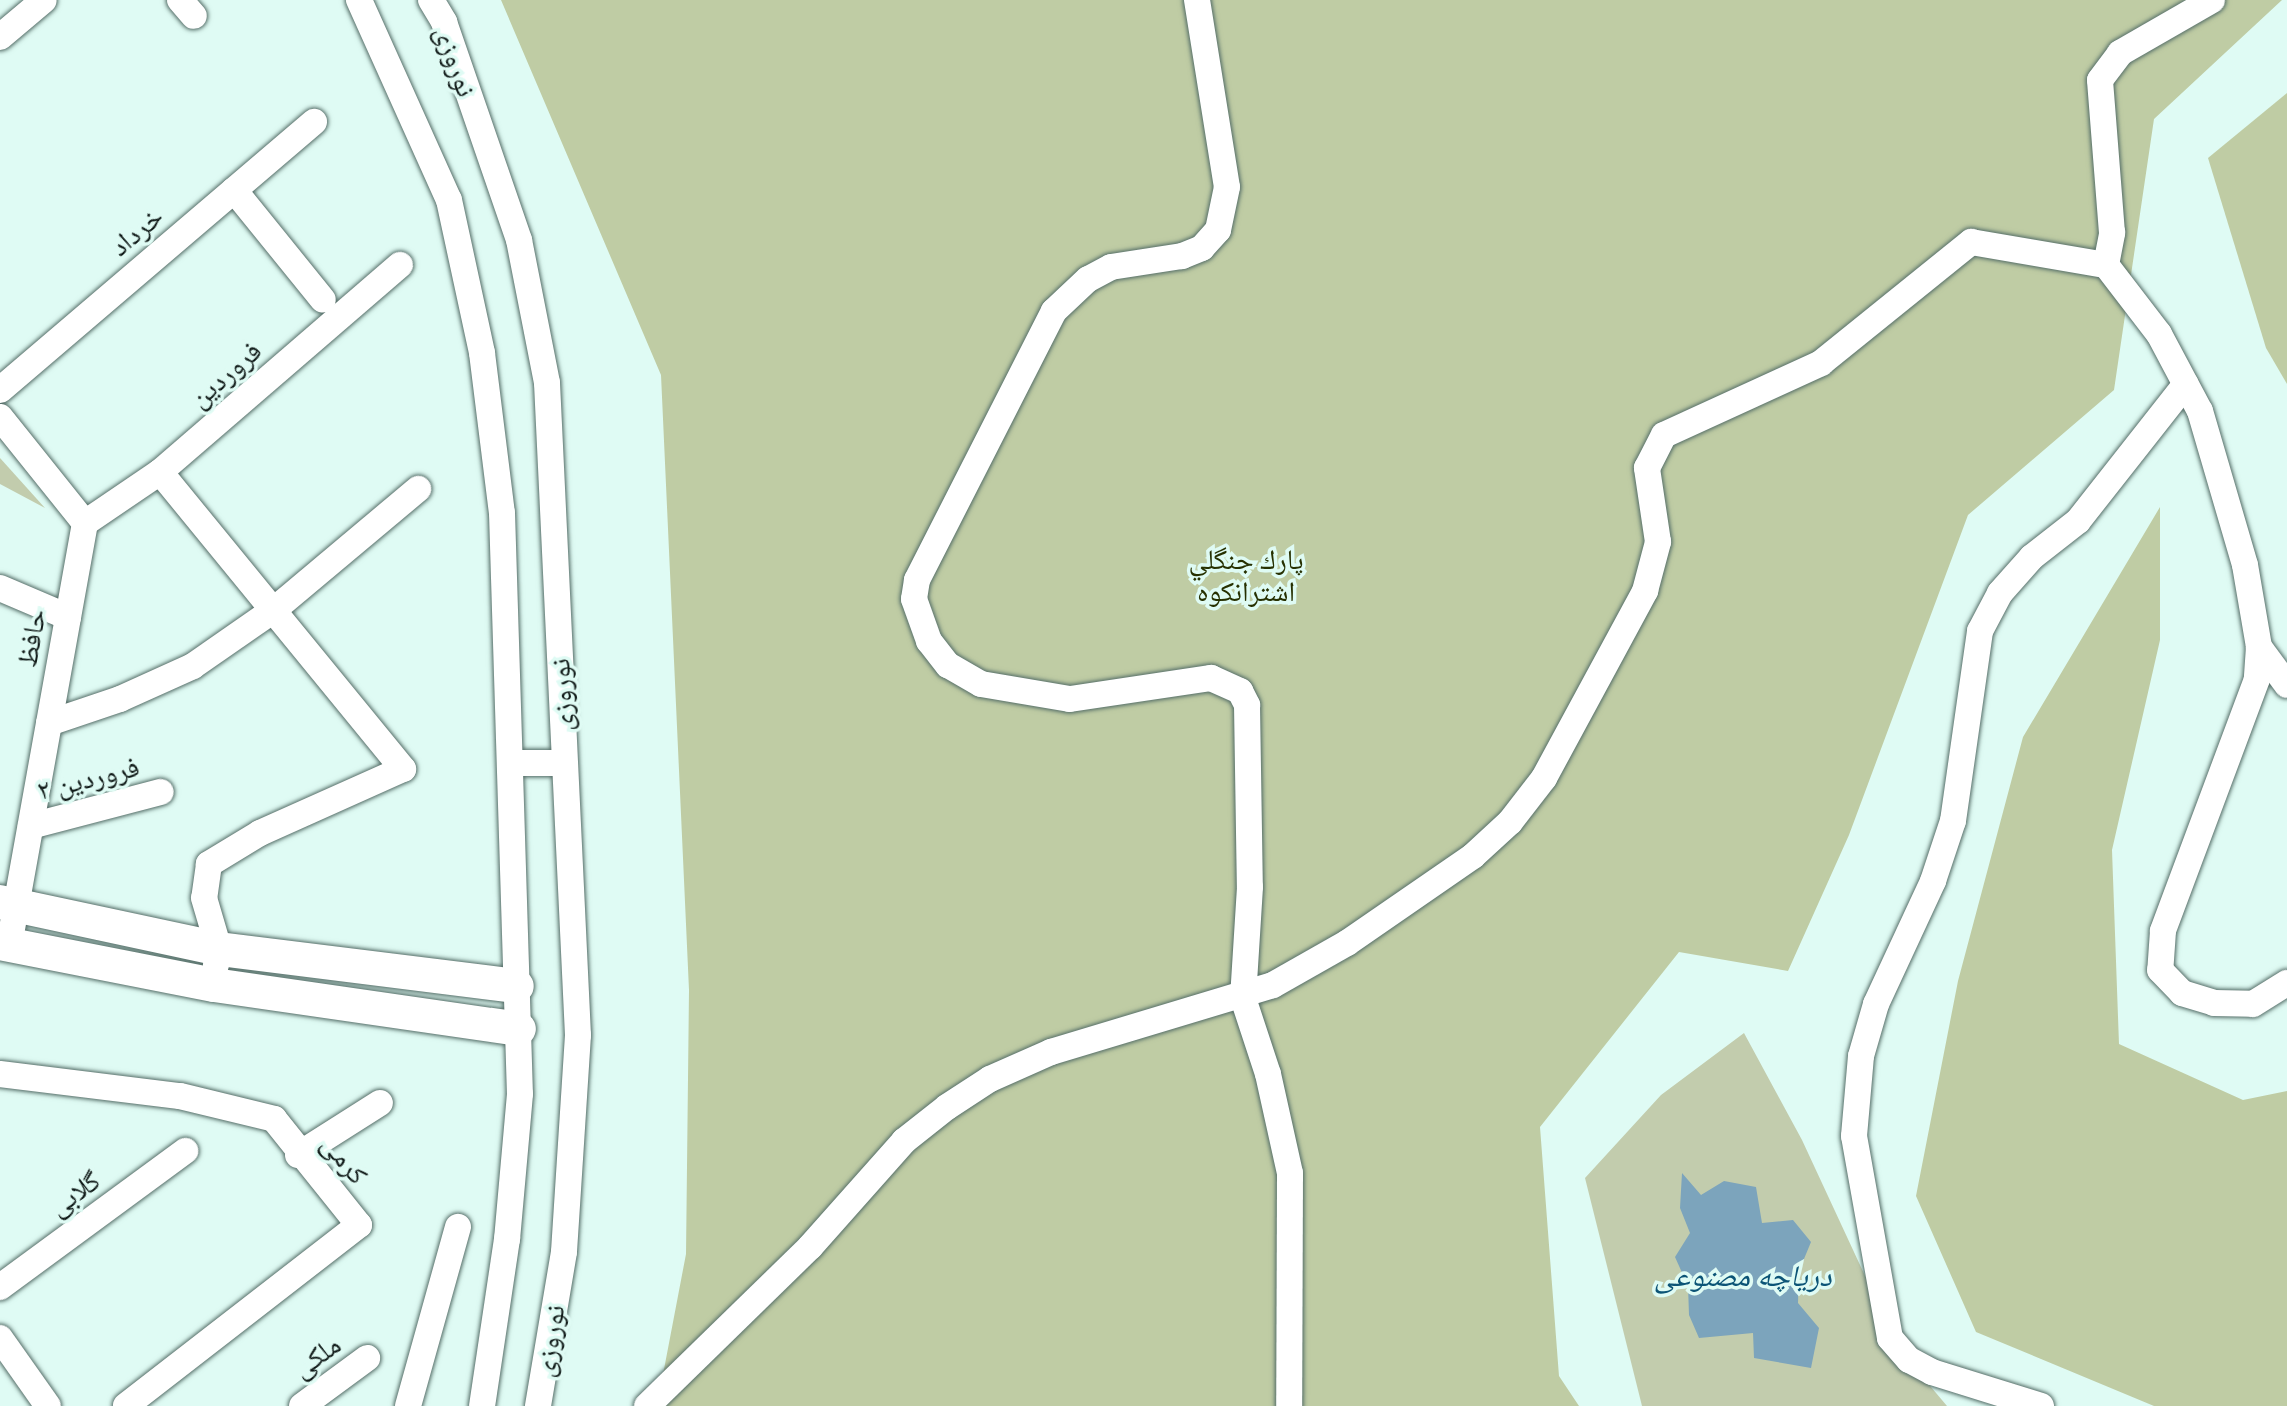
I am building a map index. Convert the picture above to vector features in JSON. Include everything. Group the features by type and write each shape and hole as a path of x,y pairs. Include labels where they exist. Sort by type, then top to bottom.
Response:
{"main road":[{"path":"8,904 219,949 517,986"},
{"path":"4,944 214,985 519,1029"}],"street":[{"path":"0,37 44,0"},
{"name":"نوروزی","path":"359,0 449,200 482,353 502,513 520,1094 507,1239 482,1406"},
{"name":"نوروزی","path":"431,0 444,22 519,240 547,383 578,1035 574,1145 564,1252 538,1406"},
{"path":"1197,0 1227,187 1218,230 1202,248 1182,256 1111,267 1088,279 1054,311 917,580 914,599 929,641 948,665 981,684 1070,699 1102,698 1195,677 1227,681 1240,691 1250,724 1243,998 1268,1074 1290,1173 1289,1406"},
{"path":"2106,265 2112,233 2100,80 2120,53 2212,0"},
{"name":"خرداد","path":"0,390 314,122"},
{"path":"234,190 323,300"},
{"path":"647,1406 810,1247 904,1141 947,1107 990,1079 1051,1052 1243,998 1347,943 1473,856 1510,822 1544,778 1645,591 1658,542 1647,468 1664,435 1821,363 1971,242 2106,265 2159,334 2186,384 2228,492 2259,647 2246,720 2159,954 2169,983 2182,993 2214,1003 2253,1004 2287,983"},
{"name":"فروردین","path":"85,523 160,472 400,265"},
{"path":"2041,1406 1932,1372 1909,1360 1890,1338 1854,1136 1861,1056 1881,992 1933,881 1953,821 1980,631 2000,593 2032,557 2078,521 2186,384"},
{"path":"0,417 85,523"},
{"path":"160,472 403,769 260,833 209,864 204,898 219,949 214,985"},
{"path":"49,723 193,666 275,609 418,489"},
{"name":"حافظ","path":"4,944 8,904 31,826 85,523"},
{"path":"0,588 68,617"},
{"path":"2259,647 2287,685"},
{"path":"510,763 564,763"},
{"name":"فروردین ۲","path":"31,826 161,792"},
{"name":"کرمی","path":"4,1079 180,1096 274,1119 298,1155 359,1225 126,1406"},
{"path":"298,1155 380,1103"},
{"name":"گلابی","path":"0,1287 185,1151"},
{"path":"408,1406 458,1227"},
{"path":"0,1338 48,1406"},
{"name":"ملکی","path":"302,1406 367,1358"}],"green space":[{"name":"پارك جنگلي اشترانكوه","path":"501,0 2282,0 2154,119 2114,390 1968,515 1849,835 1788,971 1679,952 1540,1127 1559,1376 1579,1406 657,1406 686,1254 689,990 661,375"},
{"path":"2287,93 2287,384 2266,348 2208,158"},
{"path":"0,458 45,508 0,484"},
{"path":"2160,507 2160,640 2112,850 2119,1044 2243,1100 2287,1091 2287,1406 2154,1406 1976,1332 1916,1196 1958,981 2023,737"},
{"path":"1744,1033 1802,1140 1899,1349 1947,1406 1642,1406 1585,1178 1661,1095"}],"water":[{"name":"دریاچه مصنوعی","path":"1682,1173 1701,1195 1724,1181 1756,1187 1762,1223 1793,1220 1811,1242 1799,1271 1798,1303 1819,1328 1811,1368 1754,1358 1753,1333 1699,1338 1689,1315 1688,1286 1675,1257 1690,1233 1680,1208"}]}
